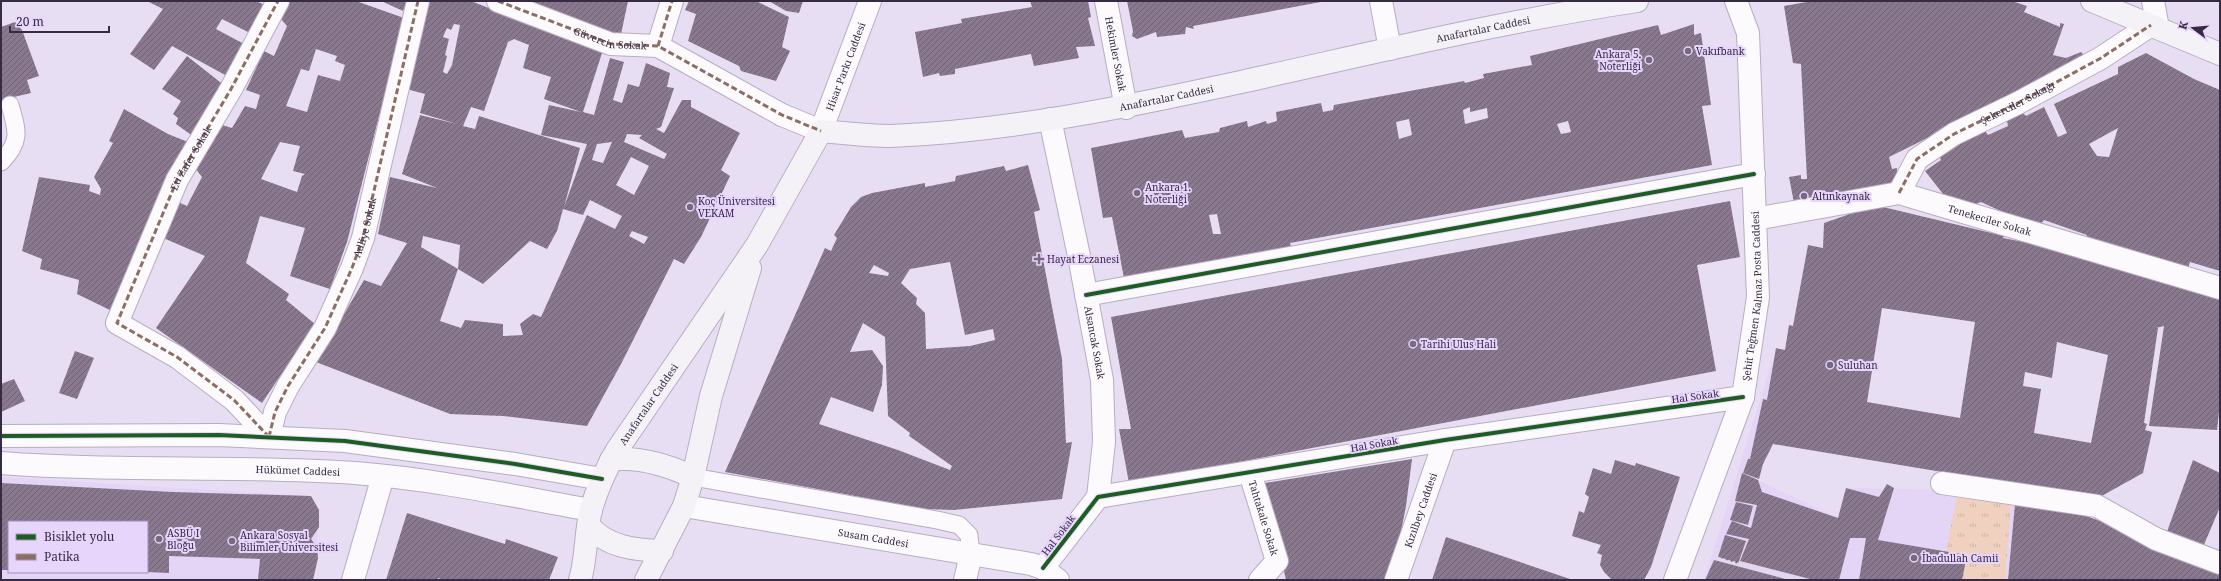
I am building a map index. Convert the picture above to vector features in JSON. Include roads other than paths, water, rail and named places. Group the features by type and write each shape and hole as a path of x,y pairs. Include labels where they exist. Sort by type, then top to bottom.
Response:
{"main road":[{"name":"Anafartalar Caddesi","path":"580,580 590,518 606,470 757,245 821,131 890,136 944,132 1126,108 1480,28 1637,1"},
{"path":"2092,1 2220,54"},
{"name":"Anafartalar Caddesi","path":"646,580 684,506 693,477 711,396 757,245"},
{"path":"606,470 623,458 651,462 693,477"},
{"path":"590,518 598,536 616,544 637,550 662,551"}],"street":[{"name":"Eti Zafer Sokak","path":"269,437 234,400 177,357 117,323 177,180 231,89 278,1"},
{"name":"Adliye Sokak","path":"269,437 275,412 288,386 325,328 352,268 363,238 418,1"},
{"name":"Güvercin Sokak","path":"498,1 611,44 658,46 782,115 821,131"},
{"path":"658,46 672,1"},
{"name":"Hisar Parkı Caddesi","path":"821,131 870,1"},
{"name":"Hekimler Sokak","path":"1106,1 1126,108"},
{"path":"1382,1 1390,49"},
{"name":"Şehit Teğmen Kalmaz Posta Caddesi","path":"1675,580 1743,397 1758,297 1748,33 1736,1"},
{"path":"2153,1 2154,26"},
{"name":"Şekerciler Sokağı","path":"1899,194 1917,159 1948,138 2101,58 2154,26"},
{"name":"Alsancak Sokak","path":"1050,119 1102,380 1104,442 1098,497"},
{"path":"1086,295 1754,174"},
{"name":"Tenekeciler Sokak","path":"1755,219 1899,194 2220,288"},
{"name":"Hal Sokak","path":"1051,574 1098,497 1445,440 1743,397"},
{"path":"1,436 269,437 345,441 515,464 606,470"},
{"name":"Kızılbey Caddesi","path":"1396,580 1445,440"},
{"name":"Hükümet Caddesi","path":"1,464 56,468 278,469 383,476 443,484 590,518"},
{"name":"Tahtakale Sokak","path":"1250,473 1277,561 1260,580"},
{"path":"353,580 383,476"},
{"path":"1942,483 2097,506 2156,539 2220,563"},
{"name":"Susam Caddesi","path":"684,506 1031,564 1051,574"},
{"path":"965,580 971,555"}],"lane":[{"path":"1,162 10,153 17,134 10,105"},
{"path":"693,477 959,525 970,536 971,555"}],"place":[{"name":"Vakıfbank","path":"1688,51"},
{"name":"Ankara 5. Noterliği","path":"1649,60"},
{"name":"Ankara 1. Noterliği","path":"1137,193"},
{"name":"Altınkaynak","path":"1804,196"},
{"name":"Koç Üniversitesi VEKAM","path":"690,207"},
{"name":"Hayat Eczanesi","path":"1039,259"},
{"name":"Tarihi Ulus Hali","path":"1413,344"},
{"name":"Suluhan","path":"1830,365"},
{"name":"ASBÜ I Bloğu","path":"159,539"},
{"name":"Ankara Sosyal Bilimler Üniversitesi","path":"232,541"},
{"name":"İbadullah Camii","path":"1914,558"}]}
